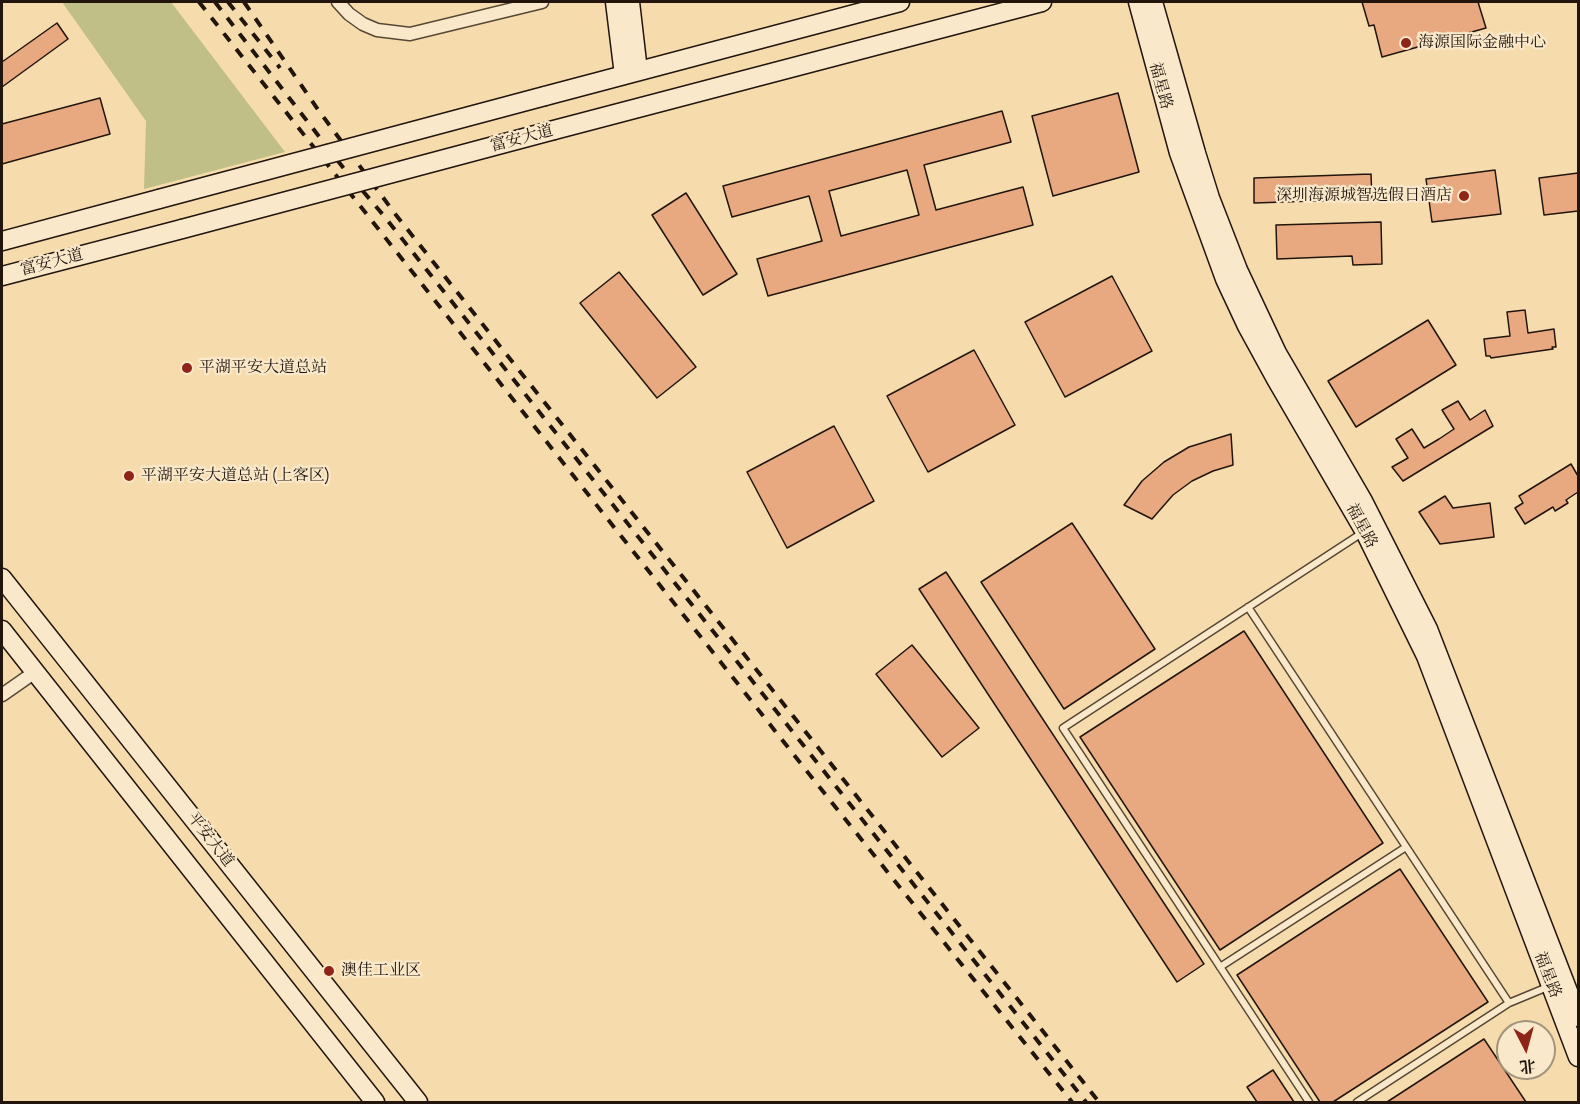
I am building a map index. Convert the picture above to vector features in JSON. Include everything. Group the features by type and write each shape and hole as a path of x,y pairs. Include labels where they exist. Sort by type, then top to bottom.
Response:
{"street":[{"path":"338,2 363,24 377,30 410,34 542,2"},
{"path":"615,2 631,73"},
{"path":"630,2 631,73"},
{"name":"富安大道","path":"2,241 900,2"},
{"name":"富安大道","path":"2,276 554,130 991,8 1042,2"},
{"name":"福星路","path":"1138,2 1179,153 1225,279 1276,379 1420,612 1442,661 1558,983 1578,1057"},
{"name":"福星路","path":"1154,2 1203,175 1238,270 1277,353 1370,528"},
{"name":"平安大道","path":"2,578 418,1102"},
{"name":"平安大道","path":"2,630 375,1102"},
{"path":"2,695 35,672"},
{"name":"福星路","path":"1558,983 1578,1017"}],"lane":[{"path":"1309,1102 1063,728 1370,528"},
{"path":"1248,607 1509,1003"},
{"path":"1220,967 1406,847"},
{"path":"1357,1102 1509,1003 1558,983"}],"shaded area":[{"path":"62,2 171,2 285,152 144,189 146,121"}],"building":[{"name":"海源国际金融中心","path":"1362,2 1478,2 1486,28 1382,57 1374,25 1369,26"},
{"path":"57,23 68,39 2,87 2,62"},
{"path":"1118,93 1139,172 1053,196 1032,116"},
{"path":"100,98 110,134 2,164 2,124"},
{"path":"1002,111 1011,142 924,165 936,210 1023,187 1033,225 768,296 757,259 822,241 809,196 732,217 723,186","holes":["907,170 919,215 841,236 829,191"]},
{"name":"深圳海源城智选假日酒店","path":"1495,170 1501,214 1432,222 1426,179"},
{"path":"1578,173 1578,211 1544,215 1539,178"},
{"path":"1371,174 1372,199 1254,203 1254,178"},
{"path":"686,193 737,274 703,295 652,215"},
{"path":"1381,222 1382,264 1353,265 1352,256 1277,259 1276,225"},
{"path":"619,272 696,367 657,398 580,303"},
{"path":"1112,276 1152,351 1065,397 1025,322"},
{"path":"1525,310 1528,333 1554,329 1556,347 1491,358 1486,356 1484,339 1510,336 1507,312"},
{"path":"1428,320 1456,365 1356,427 1328,381"},
{"path":"974,350 1015,425 928,472 887,396"},
{"path":"1458,401 1470,420 1485,410 1493,426 1403,481 1392,467 1408,458 1396,439 1412,429 1424,448 1439,439 1454,429 1442,410"},
{"path":"834,426 874,501 787,548 747,472"},
{"path":"1231,434 1233,465 1192,481 1173,495 1152,519 1124,505 1142,481 1164,462 1189,447"},
{"path":"1571,464 1578,476 1578,492 1566,500 1568,503 1555,511 1553,507 1525,524 1515,508 1523,503 1519,496"},
{"path":"1445,496 1453,508 1490,503 1494,537 1440,544 1419,512"},
{"path":"1072,523 1155,649 1064,709 981,582"},
{"path":"946,572 1204,964 1177,982 919,589"},
{"path":"1244,631 1383,843 1220,950 1080,737"},
{"path":"912,645 979,728 942,757 876,674"},
{"path":"1400,869 1488,1002 1333,1102 1320,1102 1237,975"},
{"path":"1484,1039 1496,1057 1496,1080 1511,1080 1526,1102 1387,1102"},
{"path":"1273,1070 1294,1102 1257,1102 1247,1087"}],"railway":[{"path":"199,2 817,784 1072,1102"},
{"path":"215,2 345,170 384,216 1086,1102"},
{"path":"228,2 280,68"},
{"path":"244,2 319,111 396,215 1099,1102"}],"place":[{"name":"海源国际金融中心","path":"1406,43"},
{"name":"深圳海源城智选假日酒店","path":"1464,196"},
{"name":"平湖平安大道总站","path":"187,368"},
{"name":"平湖平安大道总站 (上客区)","path":"129,476"},
{"name":"澳佳工业区","path":"329,971"}]}
